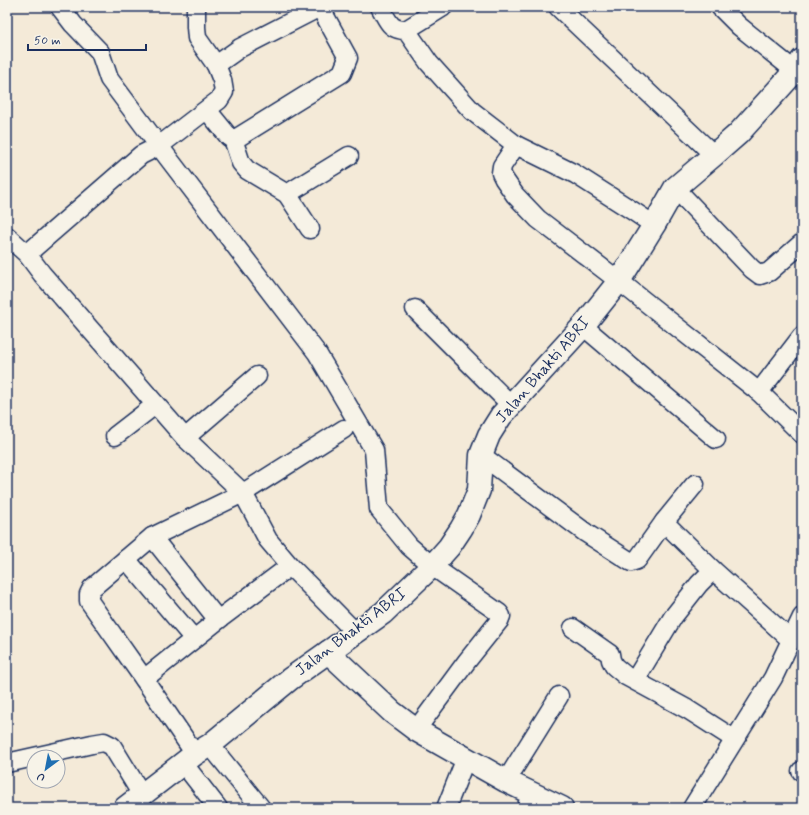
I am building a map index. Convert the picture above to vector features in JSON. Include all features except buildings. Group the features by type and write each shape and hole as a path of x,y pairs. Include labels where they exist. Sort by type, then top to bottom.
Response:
{"street":[{"path":"60,7 73,24 100,52 109,79 317,353 374,450 379,509 409,546 432,566 499,613 501,616 499,621 467,661 416,730"},
{"path":"27,254 141,155 159,146 219,100 224,92 222,80 216,65 197,38 196,7"},
{"path":"216,65 240,48 320,7 348,58 342,73 237,138 233,139"},
{"path":"380,7 392,28 399,30 406,30 443,7"},
{"path":"558,7 714,155"},
{"path":"720,7 739,26 798,66"},
{"path":"406,30 428,63 472,111 516,145 575,174 654,225"},
{"name":"Jalan Bhakti ABRI","path":"134,802 290,678 356,633 383,612 432,566 449,547 461,529 468,514 479,490 482,455 489,435 501,416 583,326 619,281 675,188 738,134 798,66"},
{"path":"207,110 225,134 233,139 240,159 247,170 287,194 310,229"},
{"path":"516,145 502,166 501,172 514,195 538,219 759,392 802,434"},
{"path":"287,194 349,156"},
{"path":"675,188 752,269 760,275 769,272 802,243"},
{"path":"7,236 27,254 42,274 185,438 242,493 268,540 290,566 356,633"},
{"path":"415,310 511,405"},
{"path":"583,326 716,439"},
{"path":"759,392 802,336"},
{"path":"185,438 257,376"},
{"path":"115,436 155,405"},
{"path":"218,808 196,754 89,601 89,594 92,588 152,537 242,493 344,429"},
{"path":"482,455 586,533 631,562 637,560 664,522 695,484"},
{"path":"664,522 713,570 791,640"},
{"path":"152,537 218,620"},
{"path":"126,559 194,640"},
{"path":"144,679 218,620 290,566"},
{"path":"635,680 673,617 699,584 713,570"},
{"path":"692,808 773,678 802,617"},
{"path":"573,628 610,654 614,666 626,676 687,709 734,739"},
{"path":"328,652 392,712 416,730 506,781 529,801 562,808"},
{"path":"506,781 559,696"},
{"path":"7,763 104,742 112,746 134,802"},
{"path":"196,754 261,808"},
{"path":"446,808 466,758"}]}
